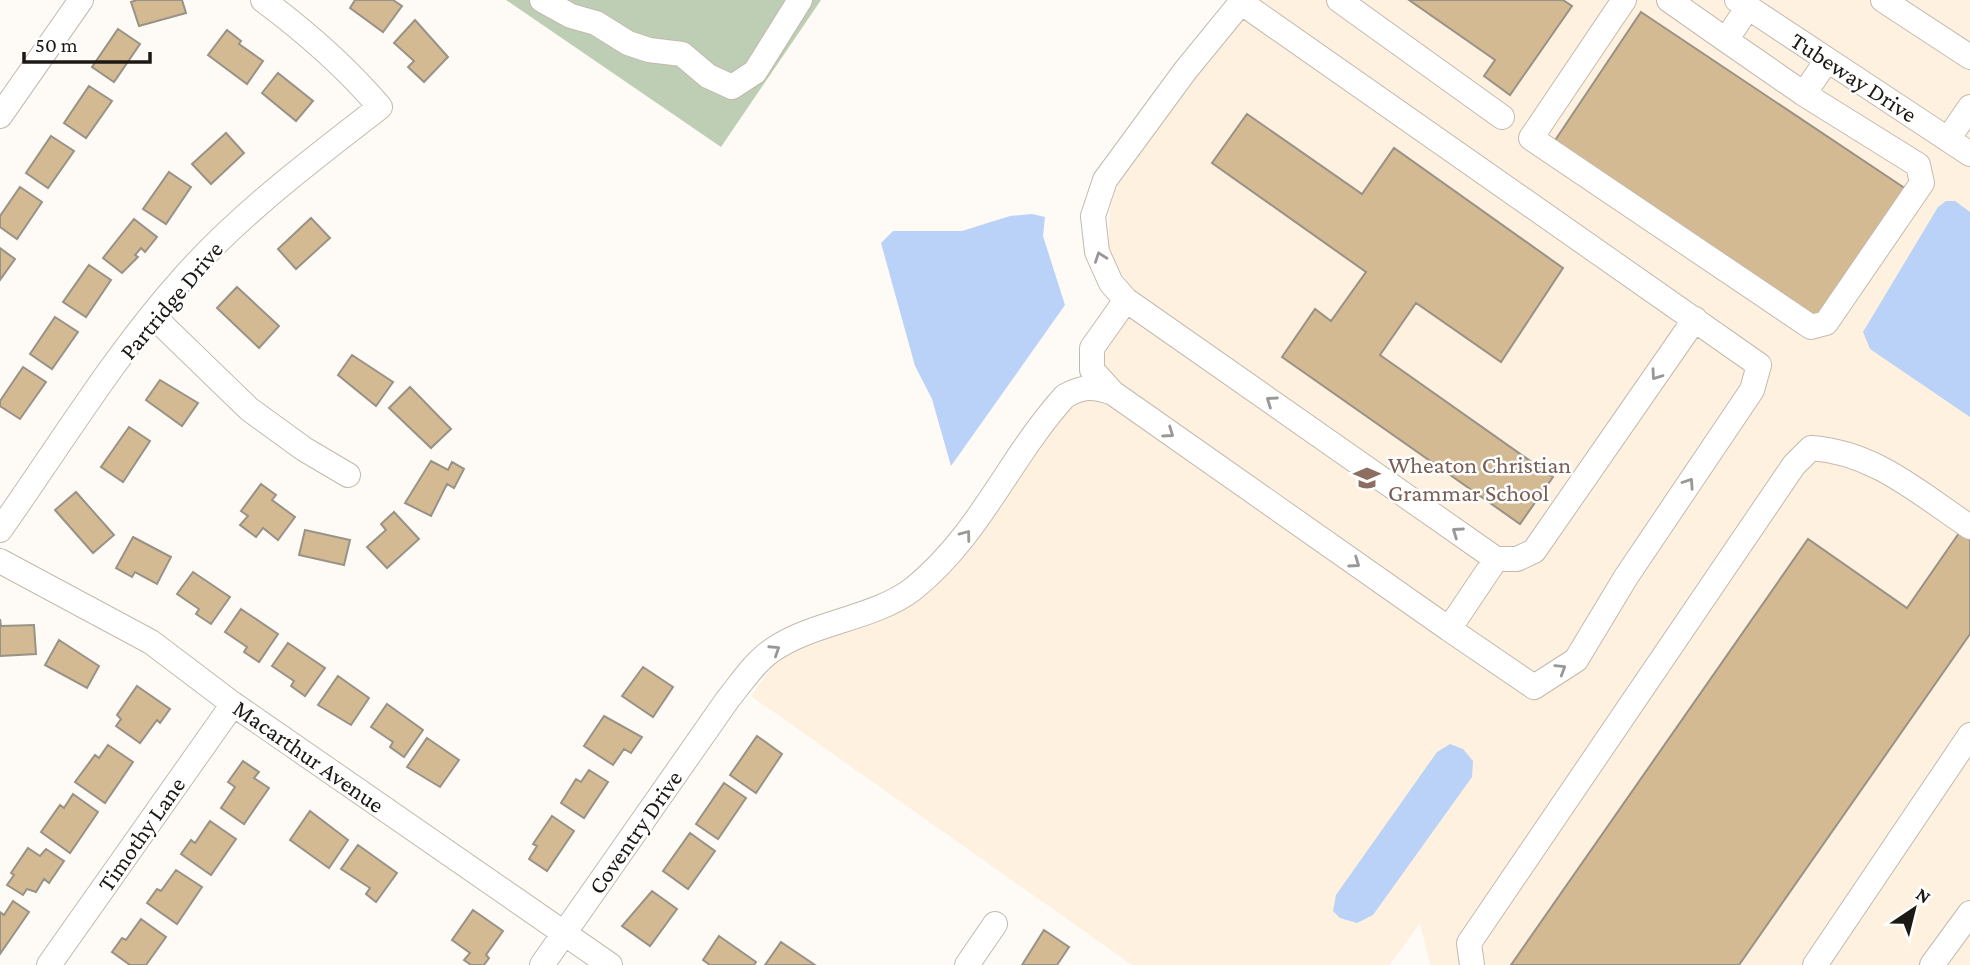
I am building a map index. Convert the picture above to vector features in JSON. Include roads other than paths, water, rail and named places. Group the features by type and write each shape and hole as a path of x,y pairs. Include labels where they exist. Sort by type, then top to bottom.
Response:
{"street":[{"path":"0,116 81,0"},
{"name":"Partridge Drive","path":"0,530 152,315 209,250 254,208 380,107 356,78 312,38 263,0"},
{"path":"542,0 571,16 596,23 628,43 649,50 682,54 708,76 732,87 755,72 800,0"},
{"path":"1339,0 1502,117"},
{"path":"1623,0 1531,138 1811,327 1826,323 1922,183 1918,165 1804,94 1669,0"},
{"path":"1883,0 1970,57"},
{"path":"1126,300 1092,348 1092,370 1113,393 1534,687 1576,660 1626,577 1752,390 1759,365 1695,319 1243,1 1185,71 1105,180 1093,216 1097,252 1111,283 1126,300 1496,559 1517,559 1534,551 1695,319"},
{"path":"1726,40 1750,5"},
{"name":"Tubeway Drive","path":"1750,5 1827,60 1970,154"},
{"path":"1804,94 1827,60"},
{"path":"1874,138 1897,106"},
{"path":"1948,139 1969,109"},
{"path":"152,315 249,409 304,449 348,475"},
{"name":"Coventry Drive","path":"542,965 728,699 771,651 803,634 909,591 951,556 1065,396 1078,388 1094,386 1113,393"},
{"path":"1472,965 1469,943 1794,465 1811,448 1840,450 1872,462 1970,527"},
{"path":"1449,629 1496,559"},
{"name":"Macarthur Avenue","path":"0,561 151,642 233,704 610,965"},
{"name":"Timothy Lane","path":"49,965 233,704"},
{"path":"1815,965 1970,735"},
{"path":"1933,965 1970,913"},
{"path":"967,965 995,924"}],"water":[{"path":"1946,201 1955,201 1970,212 1970,417 1870,349 1863,332 1938,207"},
{"path":"1032,214 1045,217 1043,236 1065,305 951,466 932,399 915,366 881,243 893,231 962,231 1010,216"},
{"path":"1450,744 1463,749 1473,761 1472,777 1373,915 1357,923 1340,918 1333,911 1336,895 1437,752"}],"place":[{"name":"Wheaton Christian Grammar School","path":"1367,478"}]}
